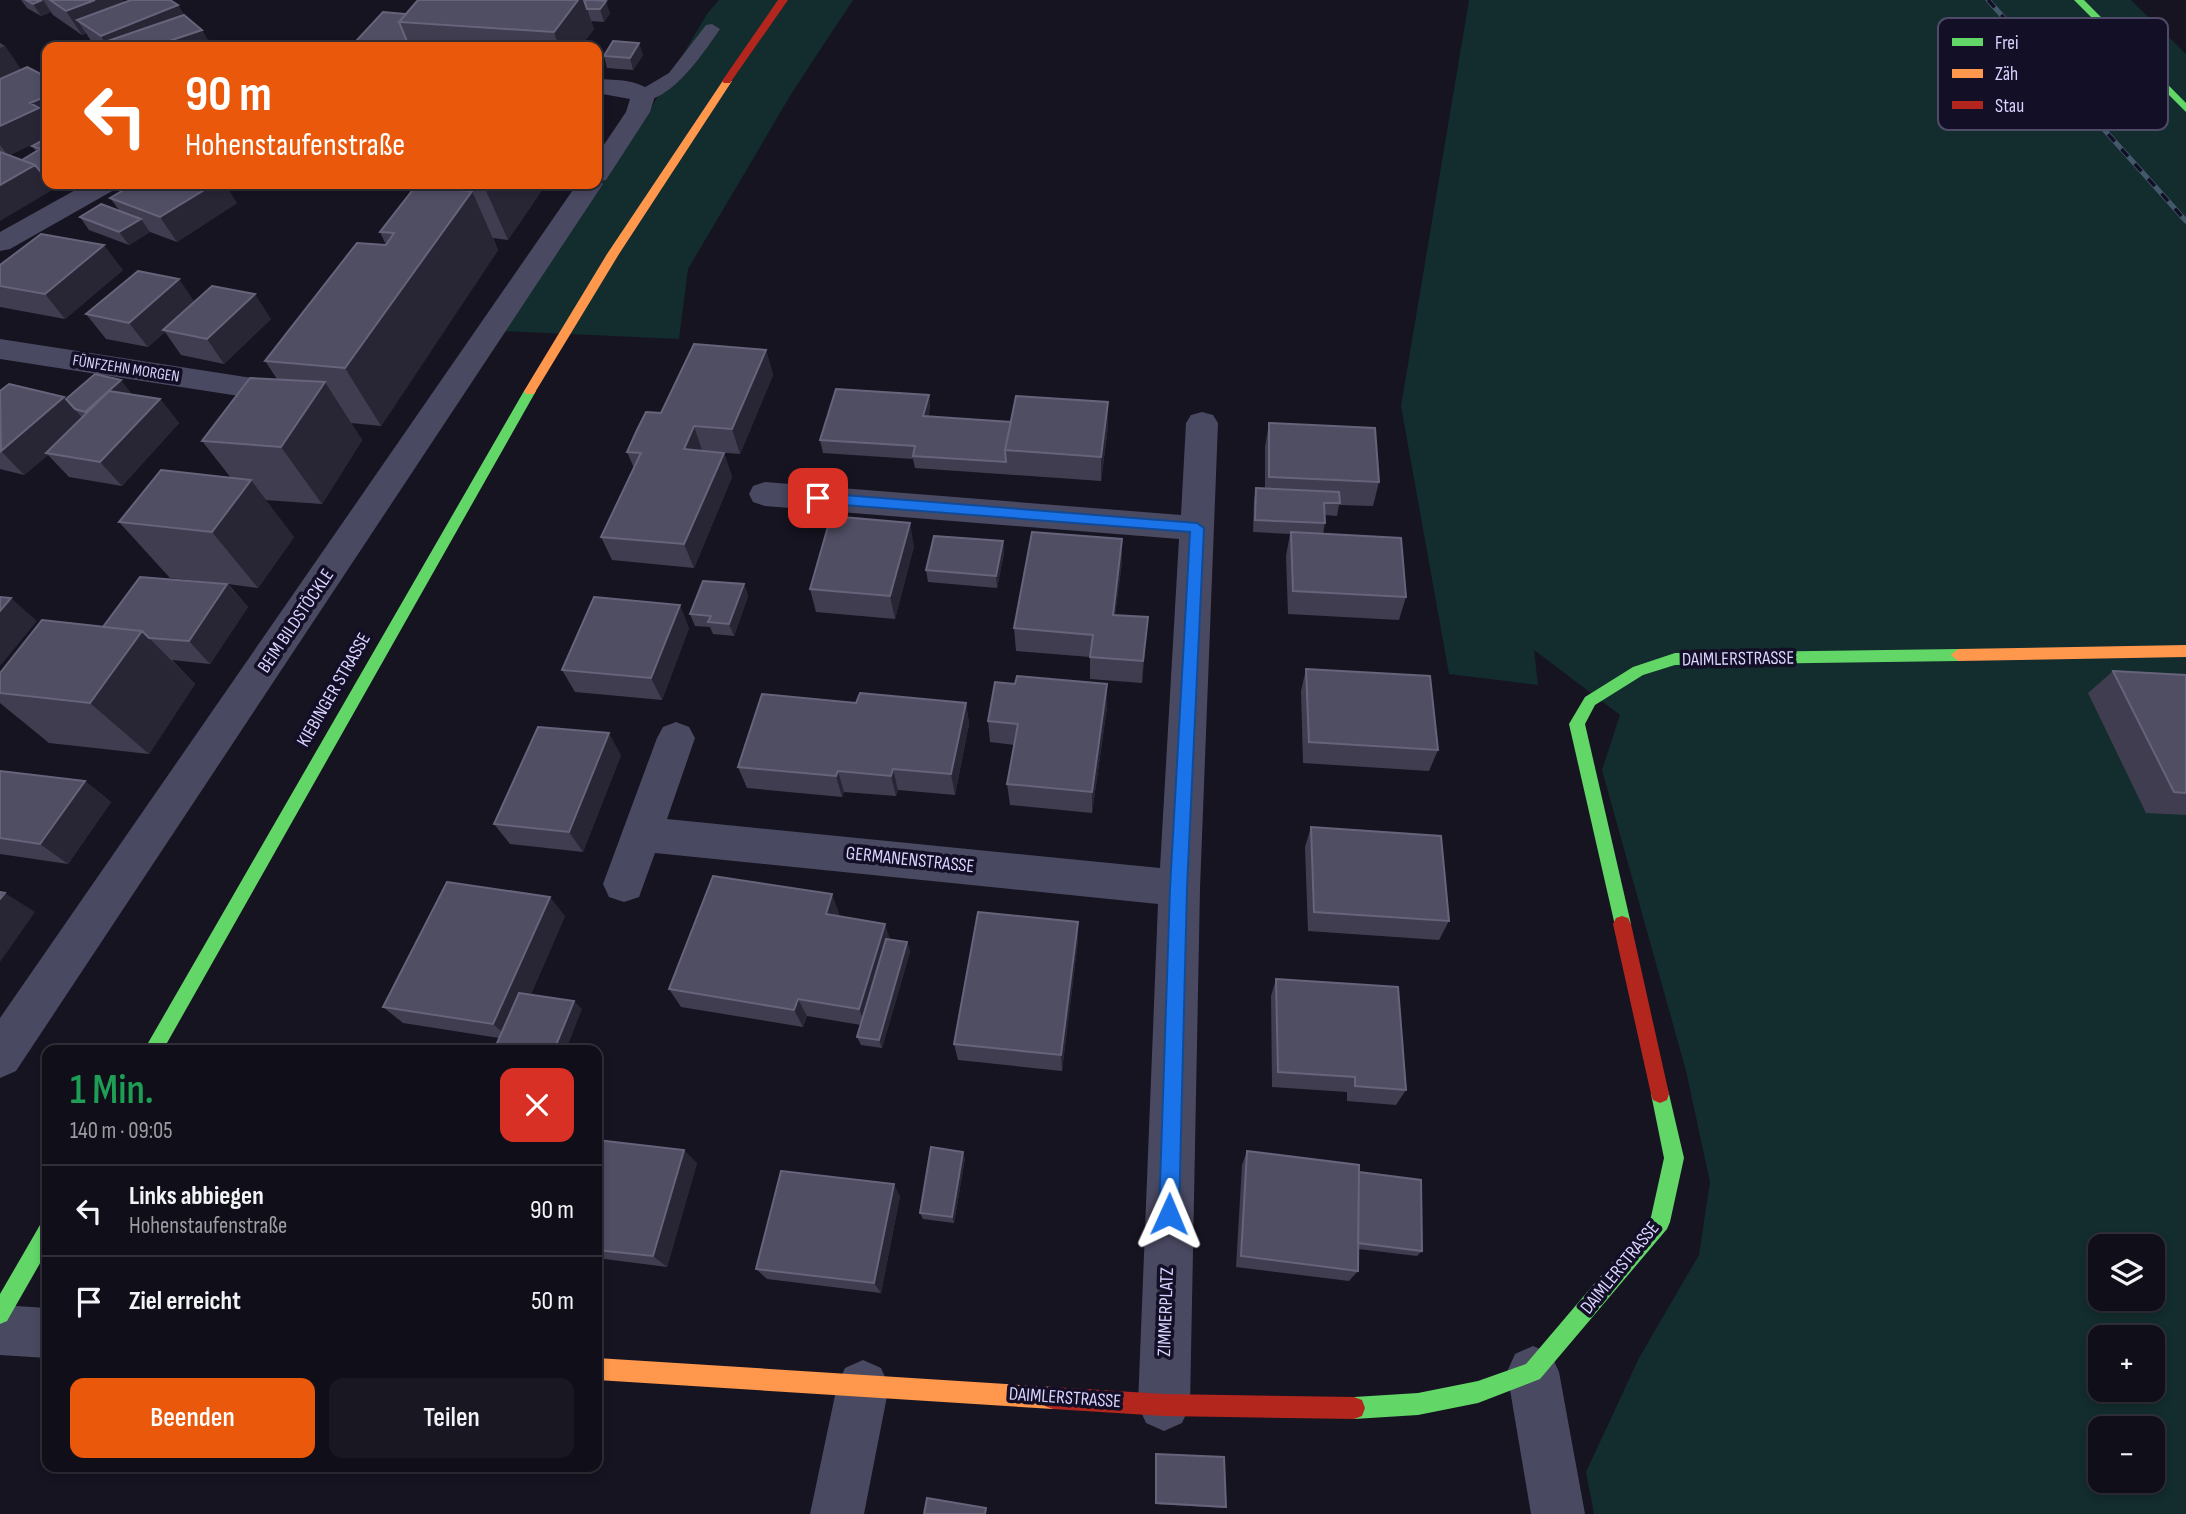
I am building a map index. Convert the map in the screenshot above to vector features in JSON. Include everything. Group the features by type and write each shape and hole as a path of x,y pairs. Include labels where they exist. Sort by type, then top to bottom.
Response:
{"street":[{"name":"KIEBINGER STRASSE","path":"156,1045 553,351 680,150 783,0"},
{"path":"2079,0 2097,18"},
{"path":"602,86 629,89 643,96 638,112 602,166"},
{"path":"2168,90 2186,108"},
{"path":"0,243 96,189"},
{"name":"BEIM BILDSTÖCKLE","path":"0,1056 587,189"},
{"name":"FÜNFZEHN MORGEN","path":"0,349 252,388"},
{"name":"ZIMMERPLATZ","path":"1164,1405 1179,888 1202,423"},
{"path":"765,494 1197,528"},
{"name":"DAIMLERSTRASSE","path":"602,1368 1164,1405 1330,1410 1418,1404 1478,1392 1533,1372 1660,1222 1674,1158 1577,724 1590,701 1638,671 1675,659 2186,651"},
{"path":"624,884 676,738"},
{"name":"GERMANENSTRASSE","path":"642,834 1179,888"},
{"path":"0,1314 42,1241"},
{"path":"0,1330 42,1333"},
{"path":"1533,1372 1558,1514"},
{"path":"837,1514 863,1386"}],"lane":[{"path":"643,96 676,77 712,29"}],"green space":[{"path":"719,0 853,0 793,91 688,269 679,339 500,331 597,189 602,189 602,182 642,123 707,14"},
{"path":"1469,0 2131,0 2149,18 1938,18 1938,130 2168,130 2168,36 2186,54 2186,1514 1594,1514 1586,1472 1639,1358 1699,1255 1710,1182 1686,1071 1602,770 1620,715 1534,650 1538,685 1449,674 1401,406"}],"building":[{"path":"26,0 42,0 33,4"},
{"path":"50,0 95,0 66,11"},
{"path":"131,0 170,0 178,5 101,36 77,20"},
{"path":"418,0 578,0 554,32 399,22"},
{"path":"584,0 606,1 600,9 587,9"},
{"path":"383,12 406,14 399,22 407,42 356,41"},
{"path":"184,15 202,30 166,42 108,41"},
{"path":"613,41 639,43 630,58 604,56"},
{"path":"27,67 42,74 42,98 30,103 39,108 0,126 0,79"},
{"path":"42,141 42,173 35,165 22,160 40,149 32,146"},
{"path":"0,152 35,165 0,185"},
{"path":"125,189 206,189 160,217 110,198"},
{"path":"413,189 472,191 345,368 265,361 357,243 386,245 394,233 380,232"},
{"path":"101,204 141,219 119,232 80,217"},
{"path":"41,234 104,245 45,294 0,286 0,265"},
{"path":"138,271 179,279 129,323 86,314"},
{"path":"212,286 255,294 207,339 163,330"},
{"path":"694,344 766,350 732,429 694,426 684,449 724,453 684,544 601,537 641,453 627,452 637,430 646,412 661,413"},
{"path":"95,374 121,380 85,412 75,409 66,399"},
{"path":"250,378 325,382 281,447 202,441"},
{"path":"9,384 64,397 1,451 0,391"},
{"path":"836,389 929,395 923,416 1011,422 1005,450 1006,462 913,456 915,446 820,440"},
{"path":"109,391 160,399 100,462 46,453"},
{"path":"1016,396 1108,402 1101,457 1005,450"},
{"path":"1269,423 1375,428 1379,482 1269,477"},
{"path":"161,470 251,480 212,532 119,522"},
{"path":"1256,488 1339,492 1340,503 1324,503 1325,523 1255,520"},
{"path":"831,516 910,523 890,596 810,589"},
{"path":"1032,532 1122,539 1113,615 1148,617 1143,661 1090,657 1093,635 1014,628"},
{"path":"1291,532 1401,538 1406,597 1293,591"},
{"path":"934,536 1003,541 996,576 926,570"},
{"path":"140,577 227,584 189,641 149,638 142,631 103,627"},
{"path":"703,581 744,584 729,624 708,622 711,616 690,614"},
{"path":"0,597 11,598 0,611"},
{"path":"594,597 680,605 651,678 562,670"},
{"path":"42,620 142,631 90,703 0,693 0,673"},
{"path":"1306,669 1430,676 1438,750 1309,742"},
{"path":"2113,671 2186,675 2186,793 2174,792"},
{"path":"1017,676 1107,684 1092,792 1007,784 1018,724 988,721 995,682 1015,684"},
{"path":"860,693 966,703 951,774 893,769 891,776 838,771 836,776 738,767 762,694 856,703"},
{"path":"538,727 609,733 569,832 494,824"},
{"path":"0,771 85,781 40,844 0,838"},
{"path":"1311,827 1441,836 1449,921 1314,912"},
{"path":"713,876 832,894 826,914 885,924 859,1009 798,999 794,1010 669,989"},
{"path":"447,882 550,897 493,1024 383,1007"},
{"path":"978,912 1078,922 1061,1055 954,1044"},
{"path":"886,939 907,942 879,1040 857,1037"},
{"path":"1276,979 1398,987 1406,1090 1355,1086 1355,1077 1278,1072"},
{"path":"519,993 574,1001 556,1045 496,1045"},
{"path":"602,1141 684,1150 653,1256 602,1251"},
{"path":"931,1147 963,1152 952,1217 920,1213"},
{"path":"1247,1151 1359,1165 1358,1271 1241,1256"},
{"path":"781,1171 894,1184 874,1283 756,1269"},
{"path":"1359,1172 1421,1180 1422,1251 1358,1243"},
{"path":"1156,1454 1224,1457 1226,1507 1156,1503"},
{"path":"927,1498 986,1508 985,1514 924,1514"}],"railway":[{"path":"1988,0 2004,18"},
{"path":"2104,130 2186,221"}],"traffic: fast":[{"path":"2079,0 2097,18"},
{"path":"2168,91 2186,109"},
{"path":"156,1045 530,391"},
{"path":"1622,924 1577,724 1590,701 1638,671 1675,659 1958,655"},
{"path":"1354,1408 1418,1404 1478,1392 1533,1372 1660,1222 1674,1158 1660,1094"},
{"path":"0,1314 42,1241"}],"traffic: slow":[{"path":"530,391 613,254 727,81"},
{"path":"1958,655 2186,651"},
{"path":"602,1369 1053,1398"}],"traffic: jam":[{"path":"727,81 783,0"},
{"path":"1622,924 1660,1094"},
{"path":"1053,1398 1164,1405 1354,1408"}],"route":[{"path":"818,498 1197,528 1179,888 1169,1214"}]}
